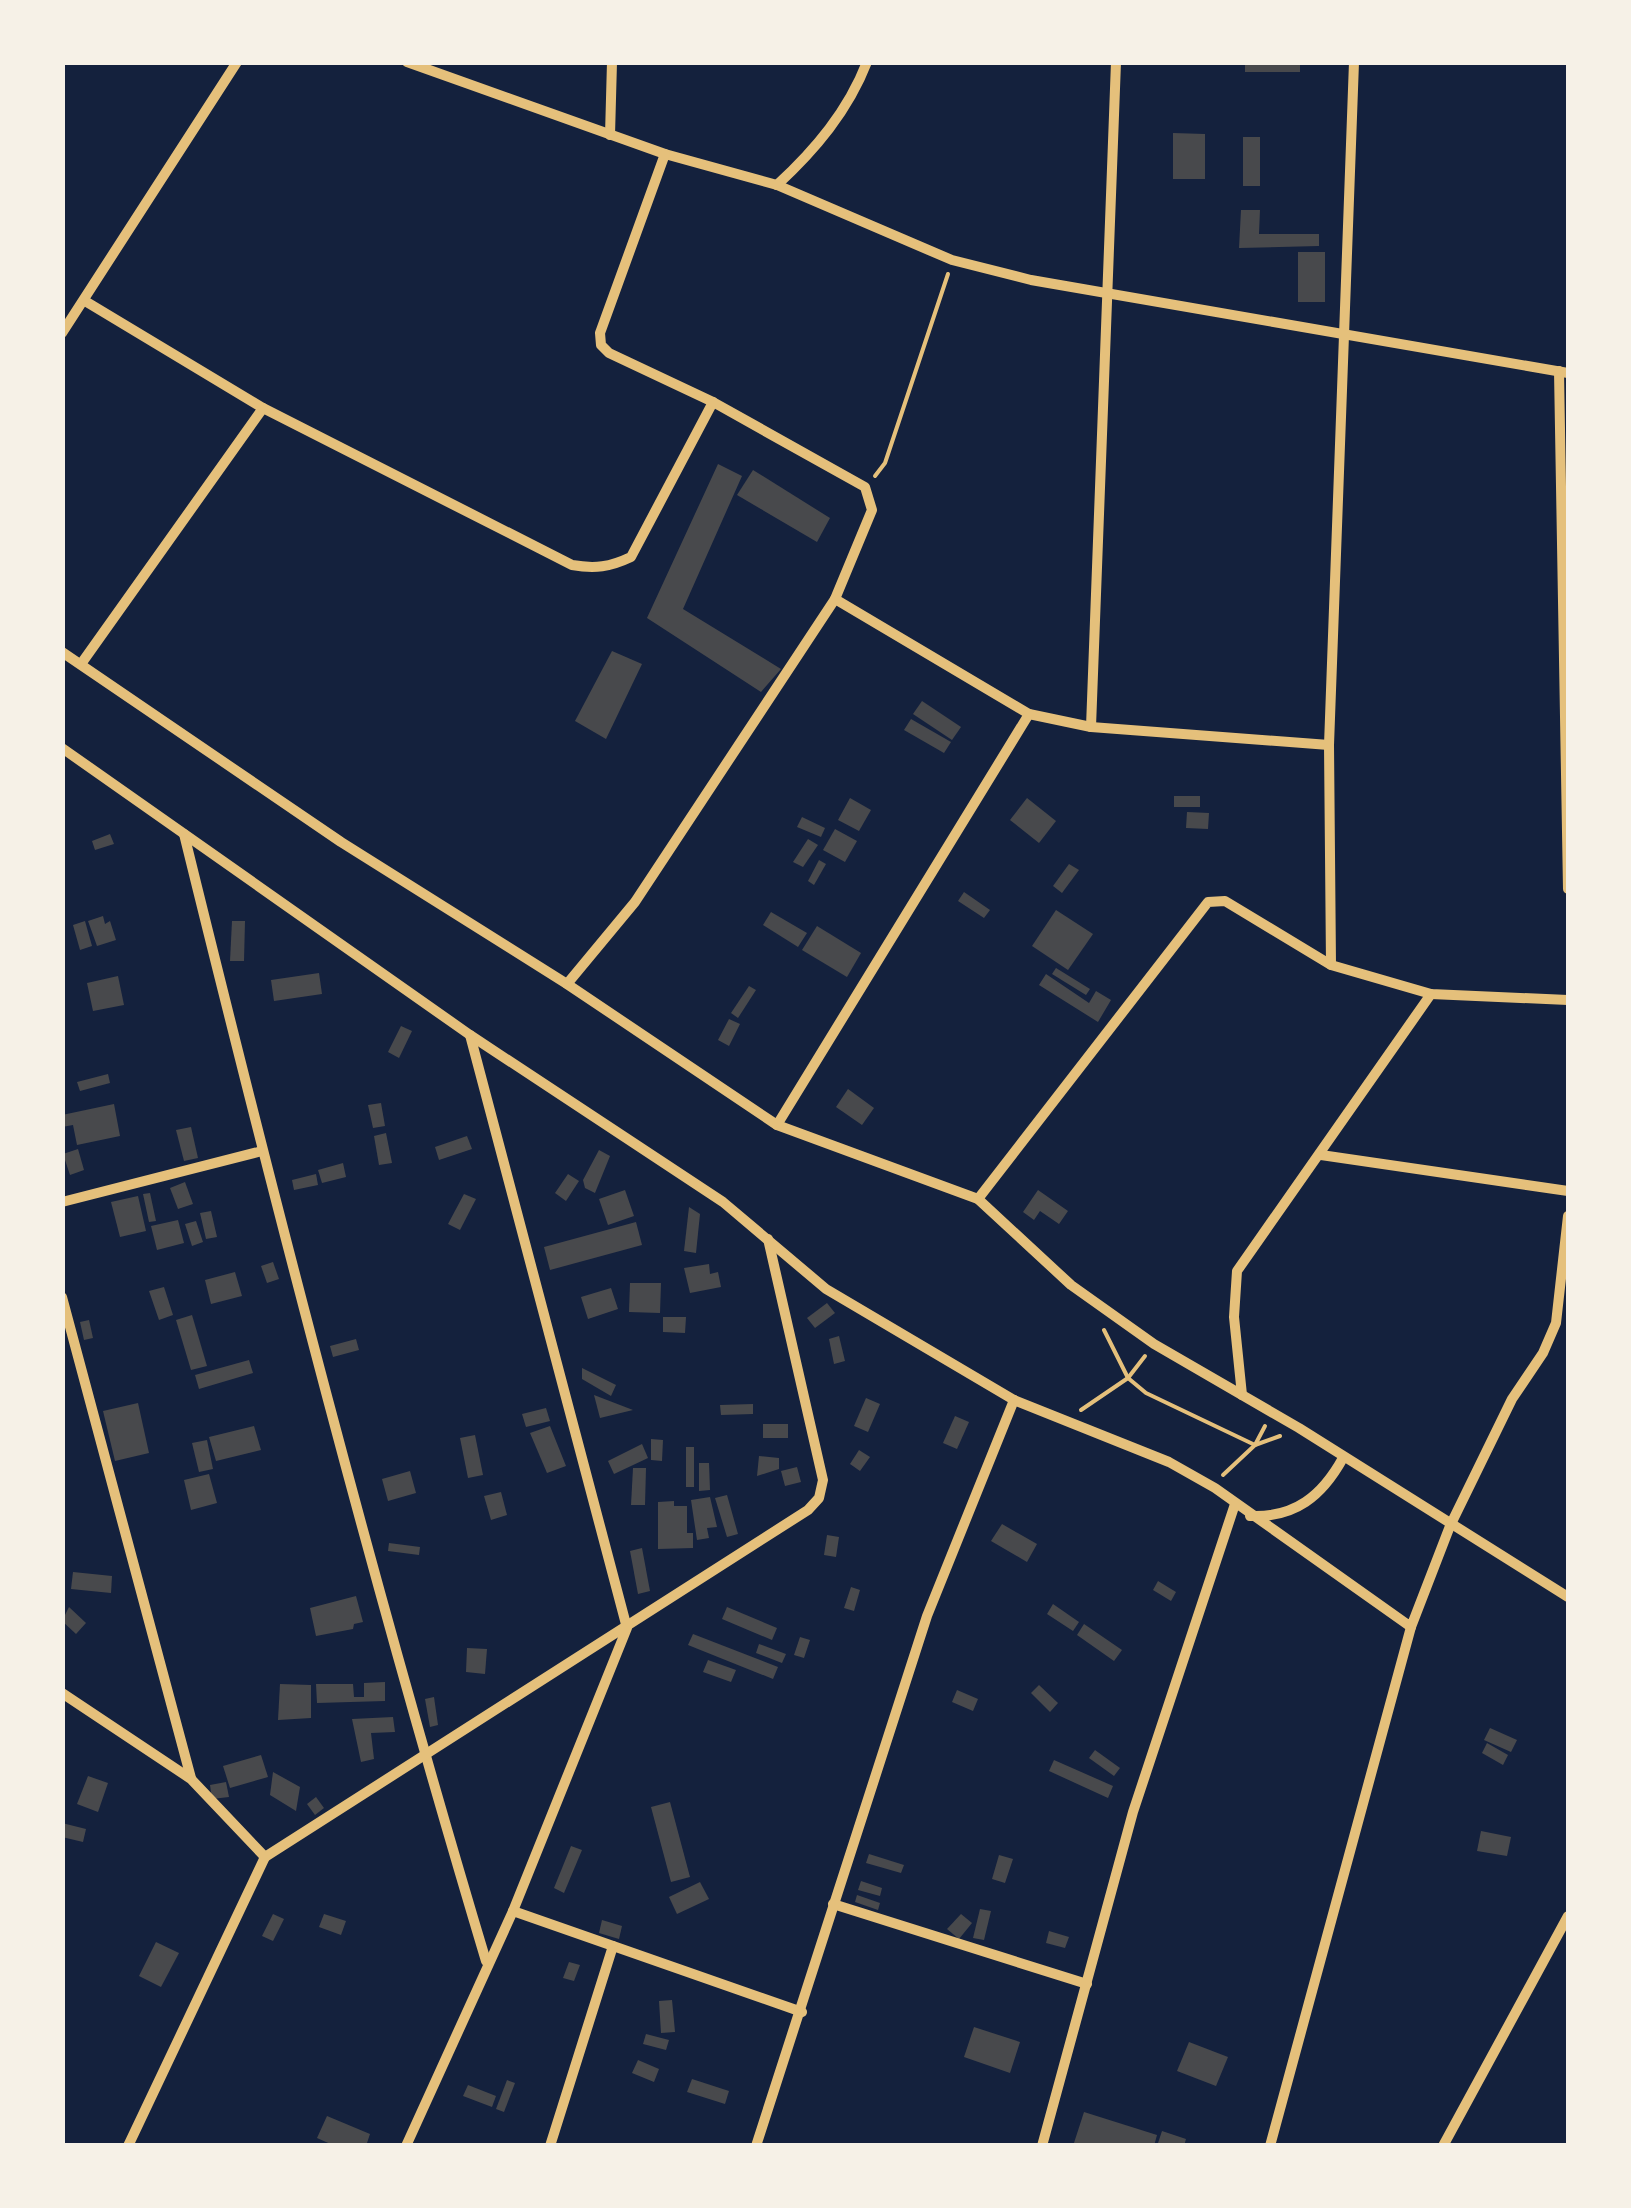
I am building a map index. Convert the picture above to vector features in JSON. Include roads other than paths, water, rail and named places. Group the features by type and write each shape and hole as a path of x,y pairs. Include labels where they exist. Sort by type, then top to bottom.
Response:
{"street":[{"path":"62,333 237,62"},
{"path":"406,62 610,136 776,185 952,260 1106,293 1564,372 1568,888"},
{"path":"610,136 612,62"},
{"path":"776,185 824,137 856,90 866,62"},
{"path":"1091,726 1116,62"},
{"path":"1331,964 1328,745 1354,62"},
{"path":"566,984 635,902 835,598 872,510 865,487 713,402 609,353 601,345 600,333 665,154"},
{"path":"85,301 263,408 572,564 591,568 612,566 631,557 713,402"},
{"path":"81,664 263,408"},
{"path":"835,598 1029,714 1091,726 1328,745"},
{"path":"62,652 340,842 566,984 777,1125 978,1199 1090,1301 1568,1597"},
{"path":"777,1125 1029,714"},
{"path":"62,748 470,1035 723,1202 826,1289 1014,1400 1169,1462 1215,1488 1249,1516 1328,1565 1410,1627"},
{"path":"184,834 262,1151 424,1756 486,1960"},
{"path":"978,1199 1208,902 1225,901 1331,964 1431,994 1568,1000"},
{"path":"1242,1395 1234,1318 1237,1271 1431,994"},
{"path":"406,2146 486,1960 513,1911 627,1628 470,1035"},
{"path":"62,1202 262,1151"},
{"path":"1321,1155 1568,1191"},
{"path":"1270,2146 1410,1627 1450,1526 1512,1398 1543,1353 1556,1323 1568,1216"},
{"path":"128,2146 265,1857 627,1628 808,1510 819,1498 823,1480 768,1239"},
{"path":"62,1297 191,1780"},
{"path":"756,2146 927,1616 1014,1400"},
{"path":"1249,1516 1274,1517 1294,1510 1328,1486 1343,1458"},
{"path":"1042,2146 1134,1812 1235,1504"},
{"path":"62,1693 191,1780 265,1857"},
{"path":"832,1904 1087,1984"},
{"path":"513,1911 802,2012"},
{"path":"1443,2146 1568,1916"},
{"path":"550,2146 614,1946"}]}
